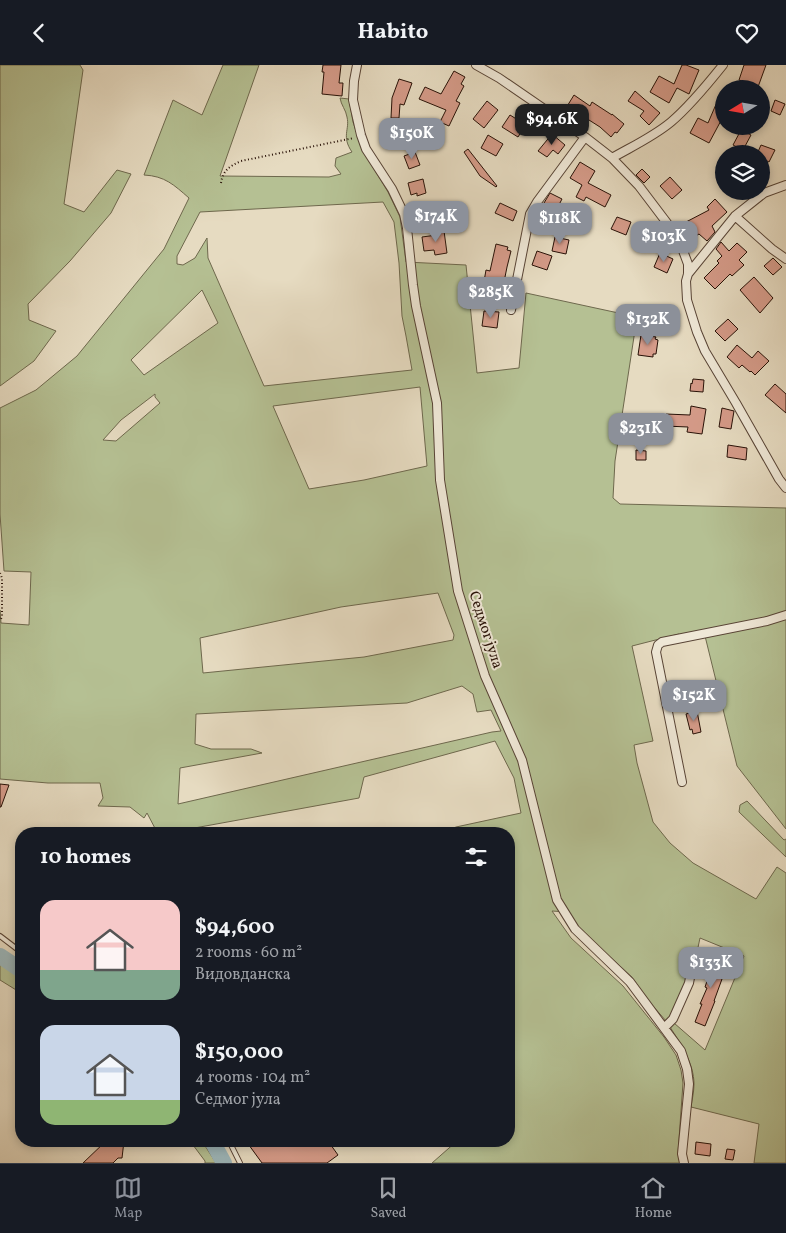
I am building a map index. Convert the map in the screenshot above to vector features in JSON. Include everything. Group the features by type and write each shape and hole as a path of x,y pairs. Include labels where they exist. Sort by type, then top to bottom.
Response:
{"street":[{"name":"Седмог јула","path":"357,65 353,100 361,135 366,149 392,189 404,214 407,228 416,306 437,403 440,480 458,591 485,677 522,760 557,900 575,929 630,982 681,1051 687,1069 689,1084 682,1153 684,1163"},
{"path":"476,65 499,78 585,137 612,159 638,186 673,231 688,264 686,281 687,301 704,351 786,488"},
{"path":"612,159 653,135 670,122 723,65"},
{"path":"511,310 530,214 536,202 585,137"},
{"path":"688,274 735,216 764,193 786,185"},
{"path":"735,216 786,259"},
{"path":"682,782 656,652 658,645 767,621 786,615"},
{"path":"664,1028 673,1019 689,983 694,956"}],"lane":[{"path":"0,937 15,948"},
{"path":"232,1147 240,1163"}],"path":[{"path":"221,183 226,169 241,161 353,139 361,135"},
{"path":"0,573 2,578 2,617 0,621"}],"green space":[{"path":"0,65 80,65 83,70 64,204 84,212 117,170 131,174 111,213 70,261 28,304 29,320 56,331 34,361 0,386"},
{"path":"223,65 259,65 220,176 329,177 341,174 335,166 336,158 352,152 347,142 348,122 340,98 349,99 353,122 362,149 388,192 400,217 406,262 466,265 477,373 519,368 526,293 637,317 615,461 613,498 620,504 786,508 786,612 783,613 786,620 786,829 737,766 705,636 681,641 679,634 632,646 653,741 634,745 653,822 670,843 693,863 756,899 777,867 786,873 786,1163 754,1163 759,1124 691,1107 694,1084 692,1069 670,1027 674,1023 705,1050 744,956 700,938 688,978 667,1022 645,997 632,977 578,928 567,912 552,911 571,938 623,986 676,1055 683,1083 678,1153 680,1163 432,1163 450,1147 515,1147 515,827 456,827 521,813 514,778 495,741 364,777 359,798 200,827 154,827 147,813 144,818 130,807 98,806 103,798 100,783 48,783 0,779 0,610 1,623 29,625 31,572 4,571 0,514 0,408 36,390 77,356 164,249 189,198 164,179 144,175 173,100 202,115","holes":["383,202 394,222 399,263 402,316 412,370 264,386 208,258 207,238 195,258 183,265 177,264 177,256 200,212","202,290 218,323 144,375 131,360","420,387 427,466 364,480 309,489 273,406","155,394 160,403 116,441 103,440 121,420","438,593 454,635 453,640 364,657 203,673 200,638 341,607","462,686 473,694 477,712 491,710 501,731 178,804 180,768 262,753 251,749 211,749 195,744 196,714 407,703"]},
{"path":"747,801 784,840 786,839 786,857 739,812 740,805"},
{"path":"0,963 15,973 15,989 0,980"},
{"path":"194,1147 206,1147 216,1163 205,1163"}],"building":[{"path":"323,65 341,65 339,83 343,83 342,96 322,94"},
{"path":"682,65 699,70 689,94 677,88 669,103 650,92 659,76 674,84"},
{"path":"744,65 766,65 761,80 739,80"},
{"path":"454,71 465,77 461,84 464,86 456,101 460,103 449,126 440,122 446,110 419,99 425,87 441,94"},
{"path":"399,79 412,83 404,105 400,104 399,118 391,118 392,98"},
{"path":"635,91 660,113 649,125 640,116 644,111 628,101"},
{"path":"574,95 590,106 592,102 624,124 611,137 600,127 566,108"},
{"path":"775,100 785,104 780,115 771,111"},
{"path":"487,101 498,110 484,128 473,119"},
{"path":"715,107 715,132 709,143 690,133 698,118 708,123"},
{"path":"510,115 518,120 521,116 528,121 518,137 502,127"},
{"path":"552,134 565,145 558,154 553,150 547,157 538,151"},
{"path":"488,135 503,144 496,156 481,148"},
{"path":"738,135 751,135 746,145 733,145"},
{"path":"770,148 775,150 770,160"},
{"path":"468,149 496,187 480,176 464,152"},
{"path":"415,152 420,165 409,169 404,156"},
{"path":"580,162 595,171 588,183 611,195 605,207 586,197 584,201 576,197 582,185 570,178"},
{"path":"642,169 650,177 644,183 636,175"},
{"path":"670,177 682,190 672,199 660,186"},
{"path":"423,179 426,193 417,196 417,193 411,195 408,183"},
{"path":"550,193 562,199 551,220 538,213"},
{"path":"715,199 727,212 712,226 715,232 707,241 699,234 694,237 686,222 709,210 707,207"},
{"path":"500,203 517,211 513,221 495,213"},
{"path":"617,217 631,222 626,235 611,229"},
{"path":"444,231 447,253 435,255 434,250 424,251 422,237 437,235 436,232"},
{"path":"555,237 569,240 566,254 552,251"},
{"path":"721,242 729,251 737,243 747,252 739,260 744,265 732,276 730,274 715,289 704,278 719,263 717,261 722,256 716,249"},
{"path":"496,244 508,247 507,250 511,251 501,297 482,293 486,270 490,271"},
{"path":"537,251 552,256 547,270 532,265"},
{"path":"660,253 673,259 667,273 654,267"},
{"path":"773,258 782,267 773,275 764,266"},
{"path":"754,277 773,298 760,313 740,290"},
{"path":"484,311 499,312 497,328 482,326"},
{"path":"728,319 738,329 725,341 715,331"},
{"path":"641,335 656,337 655,339 658,340 656,354 653,354 653,357 638,355"},
{"path":"737,345 752,358 758,351 769,361 755,375 742,365 739,368 727,357"},
{"path":"693,379 704,380 703,392 690,391"},
{"path":"775,384 786,394 786,413 765,395"},
{"path":"691,406 706,409 702,434 687,432 688,427 665,426 666,414 690,415"},
{"path":"722,408 734,411 731,429 719,427"},
{"path":"728,445 747,448 746,460 727,457"},
{"path":"636,450 646,451 646,460 636,460"},
{"path":"697,711 701,732 693,734 692,729 690,730 686,714"},
{"path":"0,784 9,785 1,807 0,807"},
{"path":"711,954 727,961 719,977 722,979 705,1026 695,1022 713,964 708,962"},
{"path":"696,1142 711,1144 710,1156 695,1154"},
{"path":"100,1147 123,1147 122,1158 118,1158 113,1163 83,1163"},
{"path":"250,1147 332,1147 338,1155 327,1163 262,1163"},
{"path":"727,1149 735,1150 733,1160 725,1159"}],"waterway":[{"path":"0,956 15,966"},
{"path":"215,1147 224,1163"}]}
